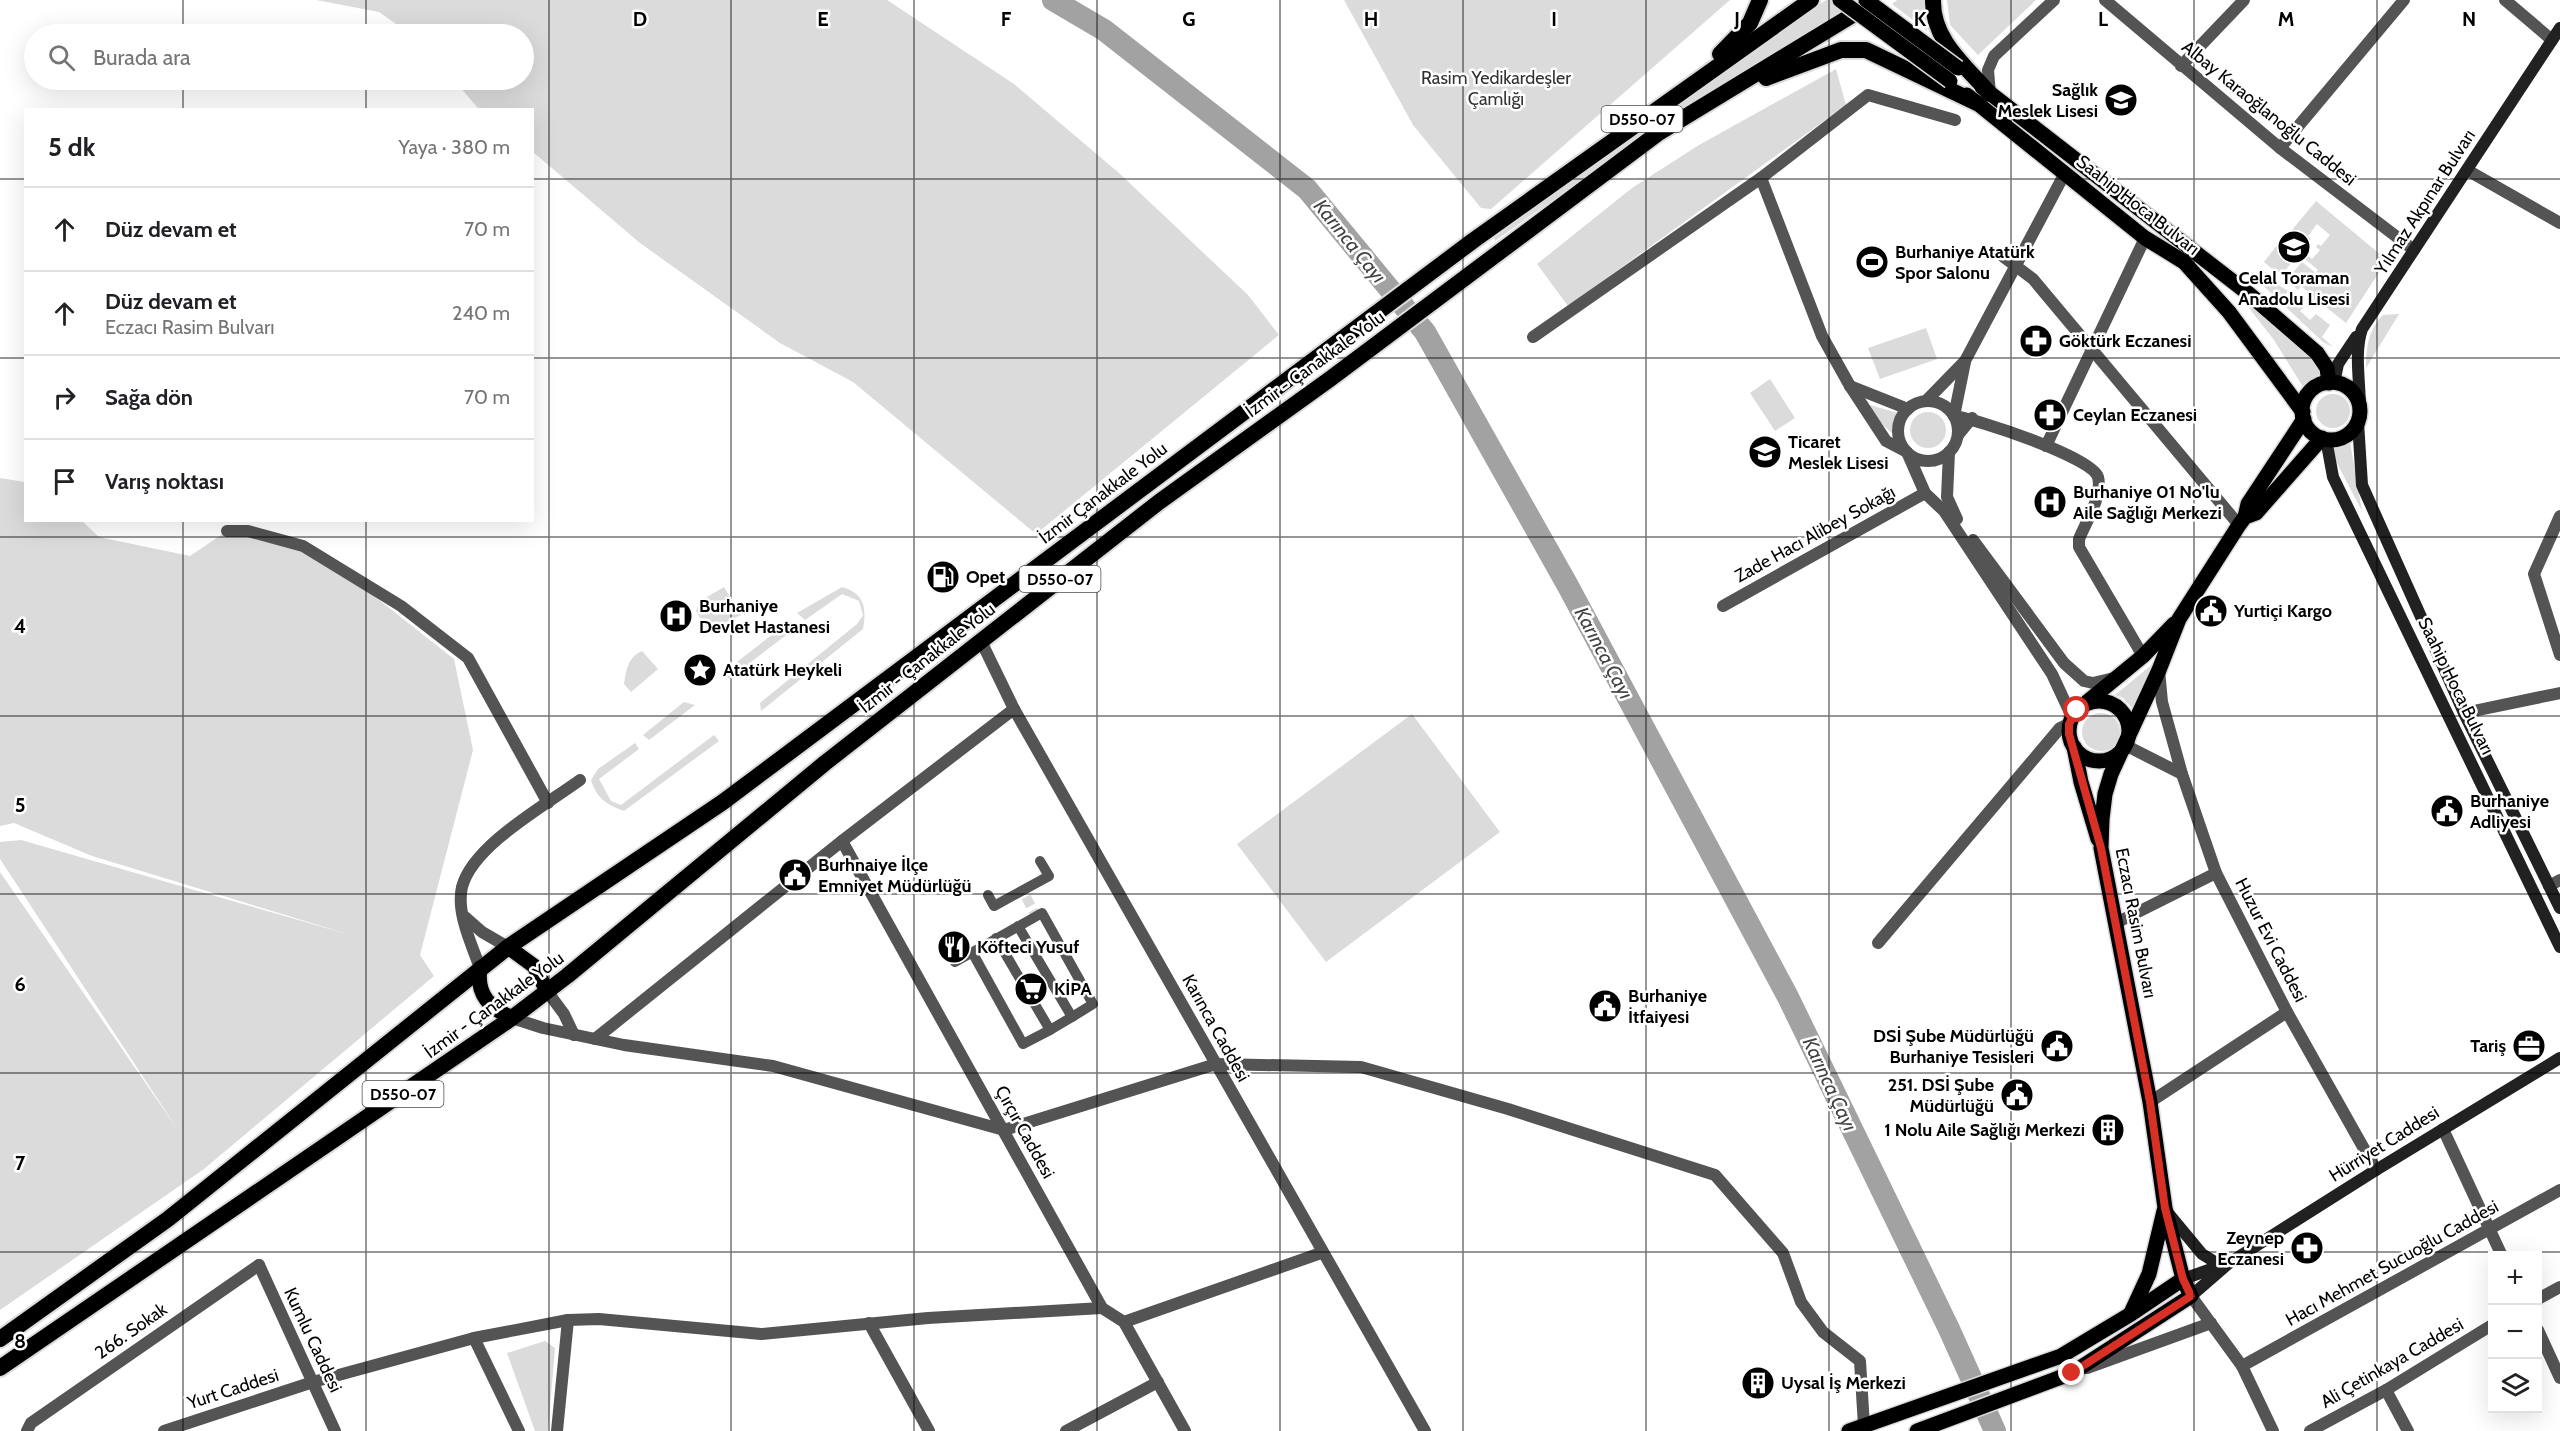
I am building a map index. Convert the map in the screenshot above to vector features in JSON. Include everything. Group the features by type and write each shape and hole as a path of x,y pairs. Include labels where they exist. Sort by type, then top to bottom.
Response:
{"highway":[{"path":"1683,90 1750,23 1760,0"},
{"name":"İzmir - Çanakkale Yolu","path":"1314,358 1474,240 1811,0"},
{"name":"İzmir - Çanakkale Yolu","path":"0,1368 512,1018 791,791 1159,502 1330,379 1657,135 1878,0"},
{"path":"1934,0 1934,18 1944,41 1983,98"},
{"path":"1729,92 1824,54 1841,50 1866,51 1983,98"},
{"name":"İzmir Çanakkale Yolu","path":"723,802 1314,358"},
{"name":"İzmir - Çanakkale Yolu","path":"0,1339 168,1219 508,947 723,802"}],"main road":[{"path":"1840,0 1954,75"},
{"path":"1866,0 1983,98"},
{"name":"Yılmaz Akpınar Bulvarı","path":"2359,415 2360,364 2356,346 2362,329 2556,40 2560,28"},
{"name":"Saahip Hoca Bulvarı","path":"1983,98 2065,173 2145,238 2184,262 2263,355 2303,415"},
{"name":"Saahip Hoca Bulvarı","path":"1983,98 2249,294 2317,353 2327,368 2331,383"},
{"path":"2331,383 2338,364 2362,329"},
{"path":"2242,521 2248,504 2303,415 2310,392 2331,383 2352,391 2359,415 2347,435 2339,439 2324,439 2310,431 2303,415"},
{"name":"Saahip Hoca Bulvarı","path":"2359,415 2362,485 2464,713 2555,883 2560,908"},
{"name":"Saahip Hoca Bulvarı","path":"2324,439 2333,477 2560,947"},
{"name":"Eczacı Rasim Bulvarı","path":"2191,1296 2183,1279 2165,1208 2150,1102 2101,848 2104,794 2160,670 2179,619 2242,521 2256,513 2324,439"},
{"path":"2101,848 2088,810 2069,734 2071,721 2084,705 2143,656 2179,619"},
{"path":"2074,747 2084,757 2102,760 2119,753 2125,745 2129,726 2120,709 2102,701 2084,705"},
{"path":"508,947 534,966 547,991"},
{"path":"480,968 479,983 484,999 496,1010 512,1018"},
{"name":"Hürriyet Caddesi","path":"2229,1263 2560,1058"},
{"path":"2131,1314 2149,1274 2165,1208"},
{"path":"2165,1208 2202,1254 2215,1262 2229,1263"},
{"path":"1856,1429 2061,1356 2131,1314 2183,1279 2229,1263"},
{"path":"1917,1431 2072,1373 2191,1296 2229,1263"}],"street":[{"path":"1983,98 1988,70 1995,56 2054,0"},
{"name":"Albay Karaoğlanoğlu Caddesi","path":"2105,0 2280,148 2414,250"},
{"path":"2181,66 2244,0"},
{"path":"2280,148 2404,0"},
{"path":"2505,0 2556,40"},
{"path":"1533,337 1761,178 1869,95 1954,120"},
{"path":"2467,170 2560,223"},
{"path":"1958,435 1954,416 1965,361 2065,173"},
{"path":"1761,178 1822,336 1850,386 1886,441 1915,457 1933,460 1949,452"},
{"path":"2046,446 2145,238"},
{"path":"2001,255 2033,279 2242,521"},
{"path":"1878,943 2060,728 2071,721 2045,663 1944,511 1925,493 1907,452 1902,446 1898,430 1908,409 1926,401 1965,361"},
{"path":"1850,386 1908,409"},
{"path":"1926,401 1942,405 1954,416 1972,418 2046,446 2083,463 2096,473 2100,487 2079,539 2079,547 2143,656"},
{"path":"1972,418 1958,435 1949,452 1947,498 1956,517 2064,663 2084,681 2093,683 2118,677"},
{"name":"Zade Hacı Alibey Sokağı","path":"1723,606 1925,493"},
{"path":"2560,516 2534,574 2560,655"},
{"path":"227,531 248,531 303,546 401,606 468,658 548,802"},
{"name":"Karınca Caddesi","path":"981,641 1014,709 1321,1253 1425,1431"},
{"name":"Huzur Evi Caddesi","path":"2160,670 2162,702 2182,774 2216,873 2287,1012 2376,1170"},
{"path":"2464,713 2560,693"},
{"path":"596,1039 842,841 1014,709"},
{"path":"2125,745 2182,774"},
{"path":"480,968 464,916 462,887 483,849 580,780"},
{"name":"Çırçır Caddesi","path":"842,841 1102,1308 1124,1322 1185,1431"},
{"path":"988,895 994,906 1049,876 1040,861"},
{"path":"2116,923 2216,873"},
{"path":"955,962 972,952 996,938 1042,913 1093,1004 1023,1044 972,952"},
{"path":"464,916 482,932 508,947"},
{"path":"1018,926 1072,1017"},
{"path":"996,938 1050,1030"},
{"path":"547,991 564,1014 574,1035"},
{"path":"2150,1102 2287,1012"},
{"path":"512,1018 574,1035 774,1066 1004,1130 1216,1064 1361,1067 1508,1109 1715,1175 1783,1253 1801,1302 1823,1332 1860,1361 1856,1429"},
{"path":"2443,1129 2500,1251"},
{"name":"Hacı Mehmet Sucuoğlu Caddesi","path":"2242,1366 2560,1190"},
{"path":"1124,1322 1321,1253"},
{"name":"Kumlu Caddesi","path":"259,1265 335,1431"},
{"name":"266. Sokak","path":"27,1431 30,1423 259,1265"},
{"path":"2542,1297 2560,1287"},
{"path":"2191,1296 2242,1366 2273,1431"},
{"name":"Yurt Caddesi","path":"164,1431 313,1382 474,1338 568,1320 599,1318 761,1334 869,1323 1102,1308"},
{"path":"557,1431 568,1320"},
{"path":"869,1323 929,1431"},
{"path":"2072,1373 2211,1323"},
{"name":"Ali Çetinkaya Caddesi","path":"2310,1431 2386,1390 2488,1328"},
{"path":"474,1338 519,1431"},
{"path":"2542,1339 2560,1378"},
{"path":"1066,1431 1158,1382"},
{"path":"2386,1390 2408,1431"}],"green space":[{"path":"316,0 887,0 1014,84 1119,173 1248,295 1279,335 1036,534 853,382 780,343 640,243 534,153 534,108 477,107 463,90 534,90 534,24 396,24 379,12"},
{"name":"Rasim Yedikardeşler Çamlığı","path":"1344,0 1730,0 1491,209 1481,208 1413,125"},
{"path":"1826,0 1867,0 1682,108 1495,241 1493,234"},
{"path":"1897,0 1925,0 1927,31 1892,4"},
{"path":"1947,0 2036,0 1978,55 1950,25"},
{"path":"1836,69 1846,105 1568,306 1537,264 1632,188 1699,145"},
{"path":"2316,201 2387,260 2346,323 2317,300 2306,297 2309,293 2301,286 2298,290 2291,284 2293,281 2289,277 2302,262 2316,273 2318,270 2305,259 2308,256 2312,259 2320,250 2316,247 2318,244 2321,246 2330,235 2317,224 2308,236 2311,239 2307,243 2303,240 2298,247 2300,250 2297,254 2282,242"},
{"path":"2278,244 2295,258 2284,272 2276,272 2264,262"},
{"path":"2208,268 2242,294 2325,370 2303,387 2274,340 2242,299"},
{"path":"2257,272 2288,291 2286,294 2293,300 2296,298 2305,306 2300,311 2310,320 2316,314 2330,325 2322,337 2333,347 2323,342 2254,277"},
{"path":"2399,314 2366,368 2367,346 2374,327 2383,315"},
{"path":"1926,328 1937,359 1880,379 1868,348"},
{"path":"1770,379 1795,418 1775,431 1750,393"},
{"path":"2333,394 2345,399 2350,411 2345,423 2333,428 2321,423 2316,411 2321,399"},
{"path":"1870,405 1898,413 1893,434 1876,419"},
{"path":"1928,412 1941,417 1946,430 1941,443 1928,448 1915,443 1910,430 1915,417"},
{"path":"2350,442 2362,511 2330,450"},
{"path":"0,478 24,482 24,522 83,522 99,537 190,556 227,531 303,546 374,596 454,659 473,750 420,955 434,976 204,1169 0,1310 0,872 178,1130 0,859 0,842 21,840 354,936 92,856 14,823 0,826"},
{"path":"724,587 741,615 708,631 696,611 700,601"},
{"path":"842,587 855,593 862,602 864,608 863,629 761,711 760,703 857,624 863,615 859,601 842,594 805,620 797,613"},
{"path":"786,624 794,629 729,679 724,672"},
{"path":"642,651 658,669 631,692 624,684 627,669 631,660"},
{"path":"2154,663 2133,709 2123,698 2115,695"},
{"path":"684,702 695,705 649,740 643,735"},
{"path":"2101,713 2114,719 2120,732 2114,745 2101,751 2088,745 2082,732 2088,719"},
{"path":"1412,714 1500,832 1326,962 1237,844"},
{"path":"714,735 719,741 624,811 603,800 593,786 591,780 598,769 635,743 639,749 599,779 611,801 621,805"},
{"path":"545,1341 555,1348 548,1431 535,1431 507,1353"}],"waterway":[{"name":"Karınca Çayı","path":"1053,0 1104,30 1307,189 1425,332 1568,586 1788,997 1949,1329 1995,1431"}],"tunnel":[{"path":"1026,897 1036,916"}],"place":[{"name":"Sağlık Meslek Lisesi","path":"2121,100"},
{"name":"Celal Toraman Anadolu Lisesi","path":"2294,247"},
{"name":"Burhaniye Atatürk Spor Salonu","path":"1872,262"},
{"name":"Göktürk Eczanesi","path":"2036,341"},
{"name":"Ceylan Eczanesi","path":"2050,415"},
{"name":"Ticaret Meslek Lisesi","path":"1765,452"},
{"name":"Burhaniye 01 No'lu Aile Sağlığı Merkezi","path":"2050,502"},
{"name":"Opet","path":"943,577"},
{"name":"Yurtiçi Kargo","path":"2211,611"},
{"name":"Burhaniye Devlet Hastanesi","path":"676,616"},
{"name":"Atatürk Heykeli","path":"700,670"},
{"name":"Burhaniye Adliyesi","path":"2447,811"},
{"name":"Burhnaiye İlçe Emniyet Müdürlüğü","path":"795,875"},
{"name":"Köfteci Yusuf","path":"954,947"},
{"name":"KİPA","path":"1031,989"},
{"name":"Burhaniye İtfaiyesi","path":"1605,1006"},
{"name":"DSİ Şube Müdürlüğü Burhaniye Tesisleri","path":"2057,1046"},
{"name":"Tariş","path":"2529,1046"},
{"name":"251. DSİ Şube Müdürlüğü","path":"2017,1095"},
{"name":"1 Nolu Aile Sağlığı Merkezi","path":"2108,1130"},
{"name":"Zeynep Eczanesi","path":"2307,1248"},
{"name":"Uysal İş Merkezi","path":"1758,1383"}],"route":[{"path":"2072,1373 2191,1296 2183,1279 2165,1208 2150,1102 2101,848 2088,810 2069,734 2069,724 2077,710"}]}
